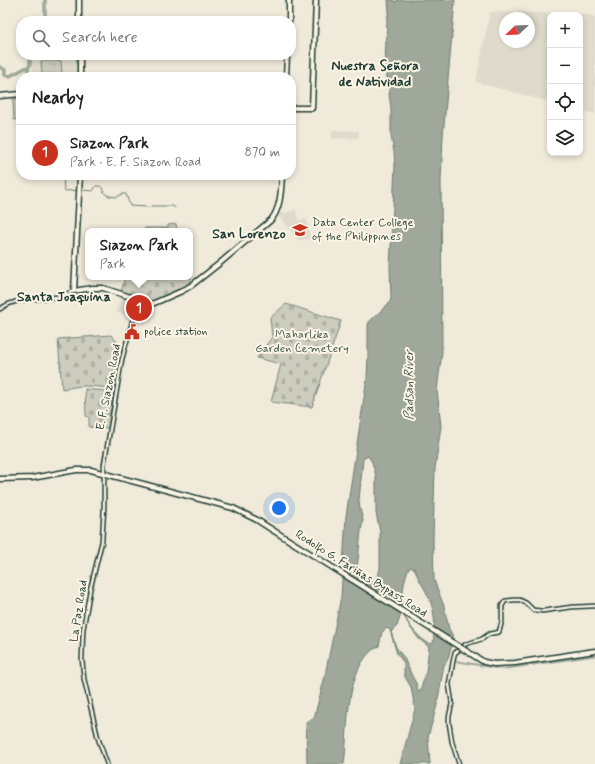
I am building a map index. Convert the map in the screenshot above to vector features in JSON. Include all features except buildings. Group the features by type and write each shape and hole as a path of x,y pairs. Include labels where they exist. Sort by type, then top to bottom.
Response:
{"main road":[{"path":"79,0 79,16"},
{"path":"289,0 289,16"},
{"path":"296,108 312,108 316,0"},
{"path":"80,60 80,72"},
{"path":"286,72 287,60"},
{"path":"0,96 16,94"},
{"path":"80,180 74,291 92,288 107,289 152,304 192,285 271,220 276,212 279,201 281,180"},
{"name":"Rodolfo G. Fariñas Bypass Road","path":"0,479 32,478 82,469 103,473 233,508 257,520 462,649 480,659 494,664 515,663 595,651"}],"street":[{"path":"0,309 19,300 56,297 74,291"},
{"name":"E. F. Siazon Road","path":"105,459 116,390 132,322 138,314 152,304"},
{"name":"La Paz Road","path":"105,459 103,473 104,508 102,541 86,612 82,645 84,679 98,738 107,764"},
{"path":"459,764 452,742 449,717 452,703 449,684 455,653 468,643 482,639 488,634 499,632 502,621 502,606 505,601 520,600 526,603 533,610 543,611 572,607 595,606"}],"shaded area":[{"path":"490,12 499,12 499,48 535,48 535,13 547,13 547,101 476,82"},
{"path":"583,14 595,17 595,114 583,111"},
{"path":"31,60 78,60 78,72 33,72"},
{"path":"332,130 359,131 359,138 332,139"},
{"name":"Data Center College of the Philippines","path":"295,209 299,220 307,219 310,239 299,240 277,214 277,212 285,213"},
{"path":"121,296 134,299 131,316 116,312"}],"green space":[{"path":"41,61 61,61 62,72 42,72"},
{"path":"13,99 16,99 16,120 14,120"},
{"path":"176,224 177,228 168,228 168,225"},
{"path":"124,280 191,280 189,285 153,302 121,292"},
{"name":"Maharlika Garden Cemetery","path":"286,304 341,321 312,407 271,402 281,364 257,358 272,337 270,318"},
{"path":"111,335 122,348 115,388 85,386 62,389 58,339"},
{"path":"85,389 114,391 108,428 89,427 89,417 86,416"}],"water":[{"name":"Padsan River","path":"388,0 393,0 396,2 397,0 455,0 443,136 441,180 442,352 437,390 441,426 435,468 433,539 434,580 444,606 449,629 454,638 447,661 444,665 437,705 428,737 430,764 400,764 415,709 411,687 404,675 404,663 397,654 390,630 387,628 382,632 379,646 371,651 362,662 356,675 349,704 344,764 307,764 306,722 314,718 324,680 341,597 346,516 367,378 368,325 369,322 390,302 391,298 390,267 395,167 391,136 391,109 385,62 387,19 389,10","holes":["368,456 372,462 376,476 376,513 380,532 380,568 376,578 370,582 367,582 361,577 357,570 363,520 359,500 363,459","410,567 415,569 428,595 434,615 433,643 431,644 423,640 415,632 408,623 404,614 403,590","401,614 404,616 419,639 429,647 426,672 420,692 418,691 416,683 404,658 396,647 391,632 397,626"]}],"pier":[{"path":"340,569 405,609 406,613 340,574"}],"waterway":[{"path":"45,0 45,16"},
{"path":"29,72 30,60"},
{"path":"18,72 29,66"},
{"path":"0,67 5,70 5,75 10,76 16,73"},
{"path":"63,180 64,191 78,190"},
{"path":"81,190 93,191 96,186 100,186 104,193 109,196 117,197 122,194 126,194 130,206 148,207"},
{"path":"151,206 173,206 175,208"},
{"path":"455,661 503,669 591,656"}],"place":[{"name":"Data Center College of the Philippines","path":"300,230"},
{"name":"Siazon Park","path":"139,308"},
{"name":"police station","path":"132,332"}],"district":[{"name":"Nuestra Señora de Natividad","path":"375,74"},
{"name":"San Lorenzo","path":"249,234"},
{"name":"Santa Joaquina","path":"64,297"}]}
